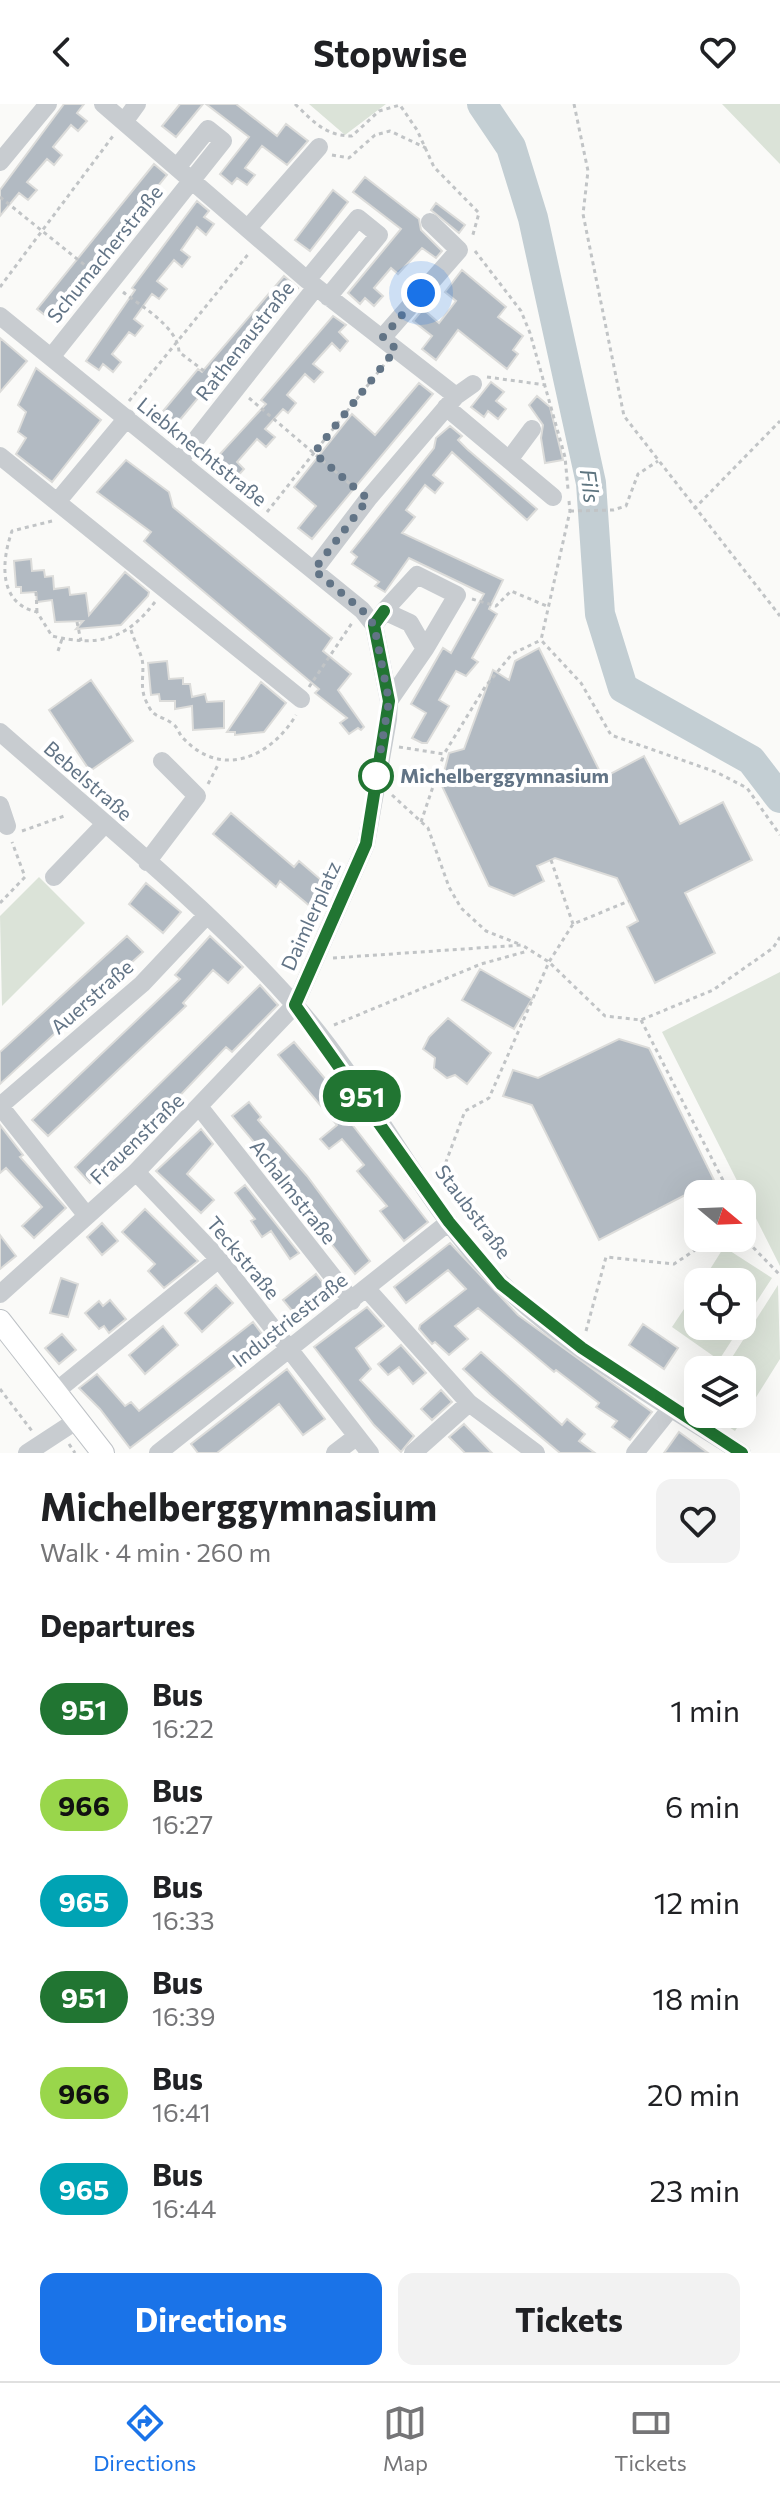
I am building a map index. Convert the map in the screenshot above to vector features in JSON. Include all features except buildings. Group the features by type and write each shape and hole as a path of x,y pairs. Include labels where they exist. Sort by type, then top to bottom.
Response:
{"main road":[{"path":"0,1321 103,1453"}],"street":[{"path":"0,162 48,104"},
{"name":"Schumacherstraße","path":"103,104 194,179 254,234"},
{"path":"124,122 137,104"},
{"path":"178,166 208,129 223,141 194,179"},
{"path":"254,234 319,147"},
{"name":"Schumacherstraße","path":"52,356 194,179"},
{"path":"390,343 459,250 430,222"},
{"name":"Rathenaustraße","path":"254,234 317,288 390,343 509,460 553,497"},
{"name":"Rathenaustraße","path":"179,461 317,288"},
{"name":"Liebknechtstraße","path":"0,316 362,610 379,618 410,623 425,649"},
{"path":"314,570 368,499 451,402 473,384"},
{"path":"63,507 123,416"},
{"path":"509,460 532,429"},
{"path":"0,456 301,699"},
{"path":"379,618 417,575 457,595 388,710"},
{"name":"Liebknechtstraße","path":"379,618 388,710"},
{"name":"Daimlerplatz","path":"207,915 295,1005 366,844 388,710"},
{"name":"Bebelstraße","path":"0,732 207,915"},
{"path":"147,862 197,796 162,761"},
{"path":"0,805 7,826"},
{"path":"54,877 105,824"},
{"name":"Auerstraße","path":"87,1216 0,1106 142,984 207,915"},
{"name":"Staubstraße","path":"295,1005 449,1222 501,1284 582,1348 742,1453"},
{"name":"Frauenstraße","path":"0,1294 201,1109 295,1005"},
{"name":"Achalmstraße","path":"201,1109 352,1301"},
{"name":"Teckstraße","path":"136,1172 219,1259 370,1453"},
{"name":"Industriestraße","path":"158,1453 449,1222"},
{"path":"55,1392 219,1259"},
{"path":"366,1288 469,1403 536,1453"},
{"path":"413,1453 469,1403"},
{"path":"635,1453 671,1408"},
{"path":"34,1448 76,1421"},
{"path":"335,1453 356,1437"}],"path":[{"path":"574,104 588,171 583,214 624,416 780,616"},
{"path":"0,287 124,122"},
{"path":"319,147 349,158 375,135 390,131 426,148"},
{"path":"0,197 179,341 179,352 235,390 368,499"},
{"path":"123,416 254,234"},
{"path":"257,524 314,453 390,343"},
{"path":"473,384 484,376 546,385"},
{"path":"694,509 780,421"},
{"path":"570,511 613,510 626,506 638,474 658,461"},
{"path":"37,612 20,609 8,600 2,585 0,556 12,531 57,520 63,507"},
{"path":"36,592 37,612 52,636 81,641 109,638 131,630 164,589"},
{"path":"457,595 496,606 511,591 549,607"},
{"path":"131,630 142,659 140,680 145,701 155,717 174,724 184,739 220,762 247,759 275,740 290,725 301,699 362,610"},
{"path":"77,622 81,641"},
{"path":"58,651 62,639"},
{"path":"421,822 444,754 485,687 512,654 541,640"},
{"path":"382,744 444,754"},
{"path":"197,796 211,781 220,762"},
{"path":"374,791 393,796 428,828 449,887 461,908 486,931 522,945 549,962 605,1016 641,1020 713,990 773,948 780,937"},
{"path":"0,903 25,877 10,836 86,808"},
{"path":"551,860 573,924"},
{"path":"433,1197 465,1111 489,1098 549,962 573,924 629,901"},
{"path":"316,959 522,945"},
{"path":"316,1033 481,964 530,950"},
{"path":"641,1020 723,1180"},
{"path":"756,1250 780,1275"},
{"path":"582,1348 606,1257 674,1264 692,1252"},
{"path":"0,1389 34,1448"}],"shaded area":[{"path":"309,104 386,104 345,135"},
{"path":"722,104 780,104 780,164 779,163"},
{"path":"39,877 85,923 2,1006 0,916"},
{"path":"780,972 780,1266 756,1218 756,1180 737,1180 662,1032"},
{"path":"721,1252 732,1252 772,1278 756,1303 756,1268 711,1268"},
{"path":"778,1285 780,1359 756,1397 756,1356 733,1356 743,1340 756,1340 756,1320"},
{"path":"684,1309 684,1335 672,1327"},
{"path":"691,1340 732,1340 722,1356 713,1356"}],"waterway":[{"name":"Fils","path":"482,104 511,147 533,218 591,483 600,614 623,688 751,760 780,798"}],"bus line":[{"name":"951","path":"384,611 374,625 389,701 388,719 366,844 295,1005 449,1222 501,1284 582,1348 742,1453"}],"place":[{"name":"Michelberggymnasium","path":"376,776"}],"route":[{"path":"376,776 375,784 389,701 374,625 362,610 314,570 368,499 314,453 396,349 383,337 421,293"}]}
